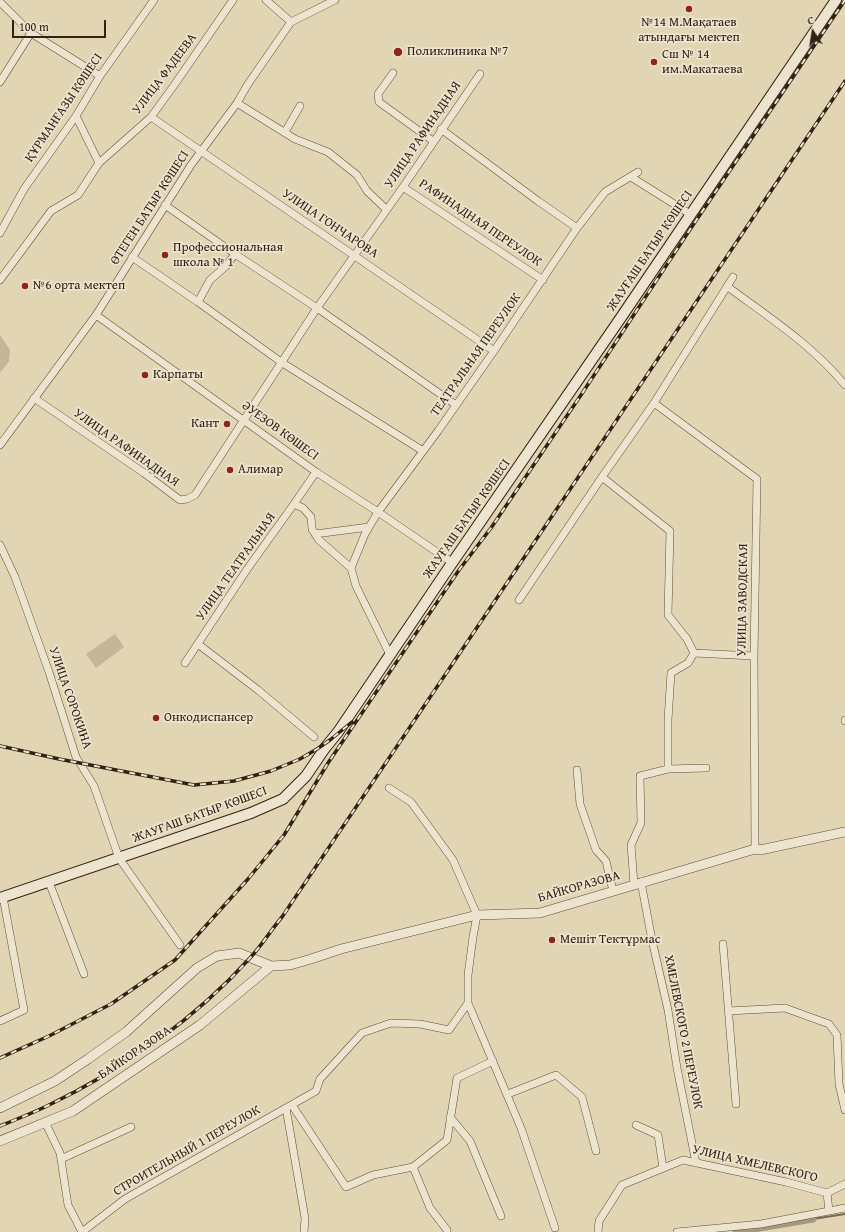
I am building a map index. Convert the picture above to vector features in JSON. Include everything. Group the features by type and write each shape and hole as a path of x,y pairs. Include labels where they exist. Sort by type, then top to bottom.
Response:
{"main road":[{"name":"ЖАУҒАШ БАТЫР КӨШЕСІ","path":"1,898 251,813 282,799 306,776 338,732 836,0"}],"street":[{"name":"ҚҰРМАНҒАЗЫ КӨШЕСІ","path":"0,233 24,189 76,116 100,76 154,0"},
{"name":"УЛИЦА ФАДЕЕВА","path":"0,280 51,211 78,195 99,164 151,116 176,84 233,0"},
{"path":"266,0 291,22 335,0"},
{"path":"0,2 31,33 100,76"},
{"name":"ӨТЕГЕН БАТЫР КӨШЕСІ","path":"0,445 96,315 165,205 191,166 237,103 248,84 291,22"},
{"path":"0,82 31,33"},
{"path":"393,73 378,94 379,102 434,141"},
{"name":"УЛИЦА РАФИНАДНАЯ","path":"34,398 144,473 180,500 187,499 195,495 317,308 403,187 480,74"},
{"name":"УЛИЦА РАФИНАДНАЯ","path":"237,103 295,139 328,152 357,175 367,191 386,209"},
{"path":"285,132 300,106"},
{"path":"76,116 99,164"},
{"name":"УЛИЦА ГОНЧАРОВА","path":"151,116 494,351"},
{"path":"441,130 577,228"},
{"name":"ТЕАТРАЛЬНАЯ ПЕРЕУЛОК","path":"351,568 369,527 378,512 494,351 577,228 605,192 638,172"},
{"path":"631,177 690,214"},
{"name":"РАФИНАДНАЯ ПЕРЕУЛОК","path":"403,187 543,280"},
{"path":"165,205 235,254 317,308 456,405"},
{"path":"198,302 210,280 226,266 235,254"},
{"path":"132,256 281,362 423,451"},
{"path":"520,600 602,477 654,403 733,277"},
{"path":"728,287 800,339 832,369 845,386"},
{"name":"ӘУЕЗОВ КӨШЕСІ","path":"96,315 316,472 453,563"},
{"name":"УЛИЦА ЗАВОДСКАЯ","path":"654,403 757,479 754,656 755,848"},
{"name":"УЛИЦА ТЕАТРАЛЬНАЯ","path":"185,663 248,568 316,472"},
{"path":"602,477 670,531 668,615 687,639 694,654"},
{"path":"294,504 303,508 311,517 312,529 319,540 351,568 356,586 390,655"},
{"path":"315,534 369,527"},
{"name":"УЛИЦА СОРОКИНА","path":"0,544 15,577 49,672 76,757 94,786 119,858 180,945"},
{"path":"198,644 258,690 314,737"},
{"path":"694,654 754,656"},
{"path":"694,654 688,663 671,673 668,720 668,769 706,768"},
{"name":"ХМЕЛЕВСКОГО 2 ПЕРЕУЛОК","path":"668,769 640,776 641,823 631,845 637,883 666,1003 696,1163"},
{"path":"577,770 580,804 596,850 606,861 613,891"},
{"path":"389,788 411,802 452,860 477,915 468,975 468,1003 508,1094 555,1228"},
{"name":"БАЙКОРАЗОВА","path":"0,1108 55,1081 88,1059 126,1032 197,968 217,956 239,953 271,966 290,965 341,949 477,915 540,913 755,848 760,850 845,832"},
{"path":"49,882 84,974"},
{"path":"0,1021 24,1010 1,898"},
{"path":"723,944 736,1104"},
{"name":"БАЙКОРАЗОВА","path":"0,1141 73,1111 200,1025 271,966"},
{"name":"СТРОИТЕЛЬНЫЙ 1 ПЕРЕУЛОК","path":"82,1232 125,1199 316,1091 320,1078 362,1033 391,1023 420,1024 449,1030 468,1003"},
{"path":"729,1011 785,1008 829,1024 837,1035 839,1084 843,1090 845,1110"},
{"path":"289,1106 346,1187 373,1175 413,1167 447,1140 457,1078 494,1061"},
{"path":"508,1094 556,1075 582,1097 596,1151"},
{"path":"289,1106 305,1218 304,1232"},
{"path":"450,1117 470,1141 501,1216"},
{"path":"45,1122 60,1154 68,1205 82,1232"},
{"path":"636,1125 658,1135 664,1168"},
{"path":"61,1159 131,1127"},
{"name":"УЛИЦА ХМЕЛЕВСКОГО","path":"598,1232 599,1221 622,1185 683,1160 786,1182 827,1193 829,1211"},
{"path":"413,1167 430,1208 447,1230"},
{"path":"827,1193 845,1184"},
{"path":"677,1232 761,1224 845,1208"}],"shaded area":[{"path":"0,335 10,350 9,361 0,373"},
{"path":"115,634 124,647 96,668 86,654"}],"waterway":[{"path":"813,1219 845,1214"},
{"path":"736,1232 813,1219"}],"railway":[{"path":"0,1058 49,1036 111,1004 175,960 248,879 284,835 328,763 459,570 491,528 845,0"},
{"path":"0,1126 39,1110 74,1093 129,1060 205,1003 259,948 282,917 845,81"},
{"path":"0,746 194,785 234,781 271,771 300,759 317,749 352,722"}],"place":[{"name":"№14 М.Мақатаев атындағы мектеп","path":"689,9"},
{"name":"Поликлиника №7","path":"398,52"},
{"name":"Сш № 14 им.Макатаева","path":"654,62"},
{"name":"Профессиональная школа № 1","path":"165,255"},
{"name":"№6 орта мектеп","path":"25,286"},
{"name":"Карпаты","path":"145,375"},
{"name":"Кант","path":"227,424"},
{"name":"Алимар","path":"230,470"},
{"name":"Онкодиспансер","path":"156,718"},
{"name":"Мешіт Тектұрмас","path":"552,940"}]}
